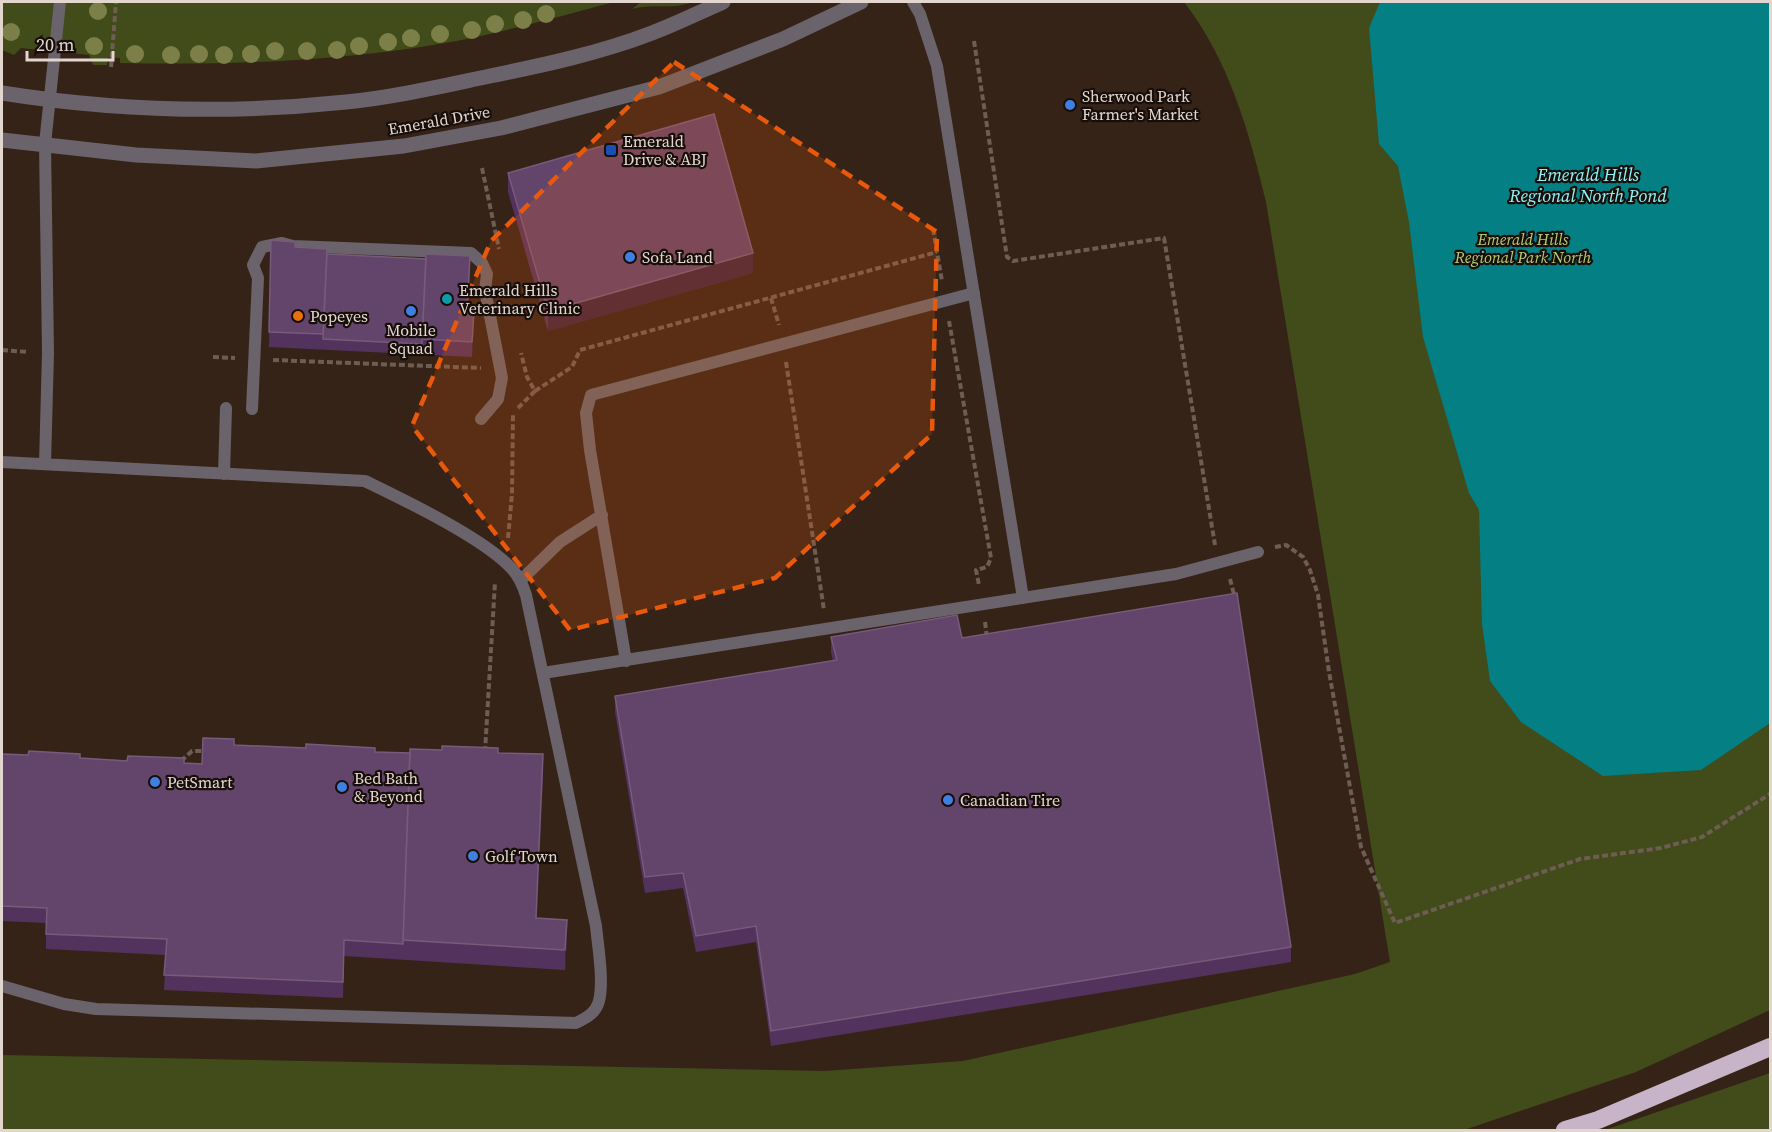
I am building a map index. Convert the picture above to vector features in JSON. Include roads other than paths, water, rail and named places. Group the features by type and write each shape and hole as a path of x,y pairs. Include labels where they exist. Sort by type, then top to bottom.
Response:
{"highway":[{"path":"1565,1131 1598,1120 1770,1047"}],"street":[{"name":"Emerald Drive","path":"2,93 51,101 203,110 277,108 348,102 422,91 552,63 652,33 723,2"},
{"name":"Emerald Drive","path":"2,140 136,154 256,161 404,146 501,128 658,87 783,39 861,2"}],"lane":[{"path":"45,464 48,353 45,144 60,2"},
{"path":"913,2 920,14 937,66 1023,598"},
{"path":"252,409 258,278 254,265 261,247 282,243 293,246 471,253 482,263 487,274 485,290 502,378 498,399 481,419"},
{"path":"626,661 586,412 591,395 974,293"},
{"path":"224,474 226,408"},
{"path":"2,462 365,481 414,506 501,560 521,580 526,595 596,926 599,1002 590,1016 576,1023 96,1009 64,1004 2,986"},
{"path":"521,580 560,542 602,515"},
{"path":"543,673 1176,574 1258,552"}],"water":[{"name":"Emerald Hills Regional North Pond","path":"1380,2 1770,2 1770,723 1701,770 1603,776 1521,722 1490,681 1482,624 1479,510 1469,493 1423,337 1409,222 1398,166 1379,144 1369,28"}],"place":[{"name":"Sherwood Park Farmer's Market","path":"1070,105"},
{"name":"Emerald Drive & ABJ","path":"611,150"},
{"name":"Sofa Land","path":"630,257"},
{"name":"Emerald Hills Veterinary Clinic","path":"447,299"},
{"name":"Mobile Squad","path":"411,311"},
{"name":"Popeyes","path":"298,316"},
{"name":"PetSmart","path":"155,782"},
{"name":"Bed Bath & Beyond","path":"342,787"},
{"name":"Canadian Tire","path":"948,800"},
{"name":"Golf Town","path":"473,856"}],"park label":[{"name":"Emerald Hills Regional Park North","path":"1523,248"}]}
